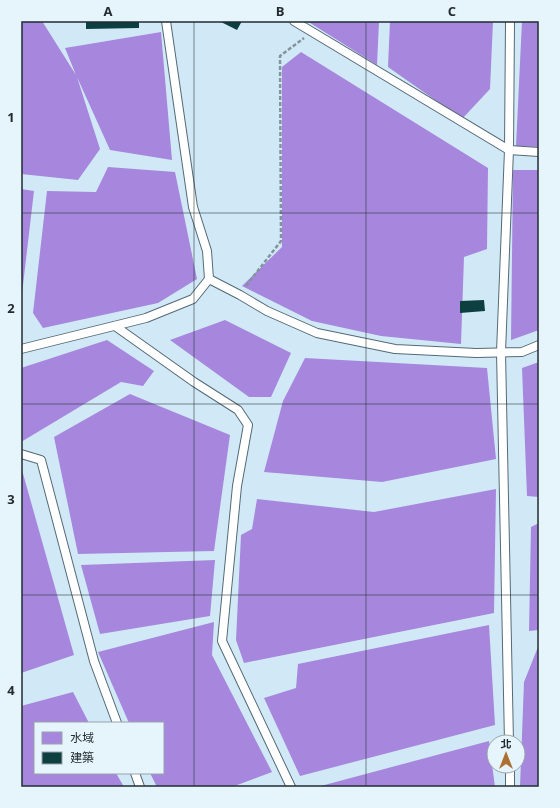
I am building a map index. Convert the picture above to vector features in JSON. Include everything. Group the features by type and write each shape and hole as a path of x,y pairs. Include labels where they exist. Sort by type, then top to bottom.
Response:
{"lane":[{"path":"21,349 146,318 193,299 209,279 207,252 193,207 166,21"},
{"path":"294,21 509,150 539,152"},
{"path":"509,734 501,352 509,150 510,21"},
{"path":"209,279 268,311 317,333 395,348 476,353 522,352 539,345"},
{"path":"115,326 194,382 238,410 248,425 237,486 222,641 291,787"},
{"path":"21,454 41,460 94,661 117,722"},
{"path":"135,774 140,787"},
{"path":"510,774 510,787"}],"path":[{"path":"240,295 281,241 280,56 314,32"}],"water":[{"path":"21,21 42,21 76,75 65,48 161,32 172,160 110,150 77,77 100,149 78,180 21,174"},
{"path":"307,21 379,21 377,65"},
{"path":"390,21 493,21 490,89 462,119 388,67"},
{"path":"522,21 539,21 539,147 516,146"},
{"path":"301,52 488,168 487,249 464,257 461,344 381,336 312,321 242,286 282,247 282,67"},
{"path":"108,167 175,172 197,279 158,303 43,328 33,313 47,191 96,192"},
{"path":"513,170 539,170 539,330 511,340"},
{"path":"21,189 34,191 21,302"},
{"path":"225,320 291,353 271,397 249,397 170,340"},
{"path":"107,340 154,371 143,386 121,382 21,442 21,368"},
{"path":"305,358 487,368 496,459 382,482 264,472 283,401"},
{"path":"539,362 539,497 527,496 522,368"},
{"path":"130,394 230,435 214,551 78,554 54,437"},
{"path":"22,470 74,655 21,673 21,471"},
{"path":"496,489 494,613 244,663 236,640 241,535 252,529 257,499 374,512"},
{"path":"539,523 539,630 529,631 531,527"},
{"path":"215,560 210,616 100,634 81,565"},
{"path":"214,622 212,655 272,772 232,787 157,787 150,774 164,774 164,722 129,722 98,652"},
{"path":"489,625 495,725 300,776 264,698 296,688 298,664"},
{"path":"539,647 539,787 520,787 520,774 526,774 526,734 522,734 524,682"},
{"path":"73,692 88,722 34,722 34,774 117,774 124,787 21,787 21,706"},
{"path":"486,742 486,774 493,774 495,787 317,787"}],"building":[{"path":"86,21 139,21 139,28 86,29"},
{"path":"219,21 242,21 237,30"},
{"path":"484,300 485,311 460,313 460,301"}]}
